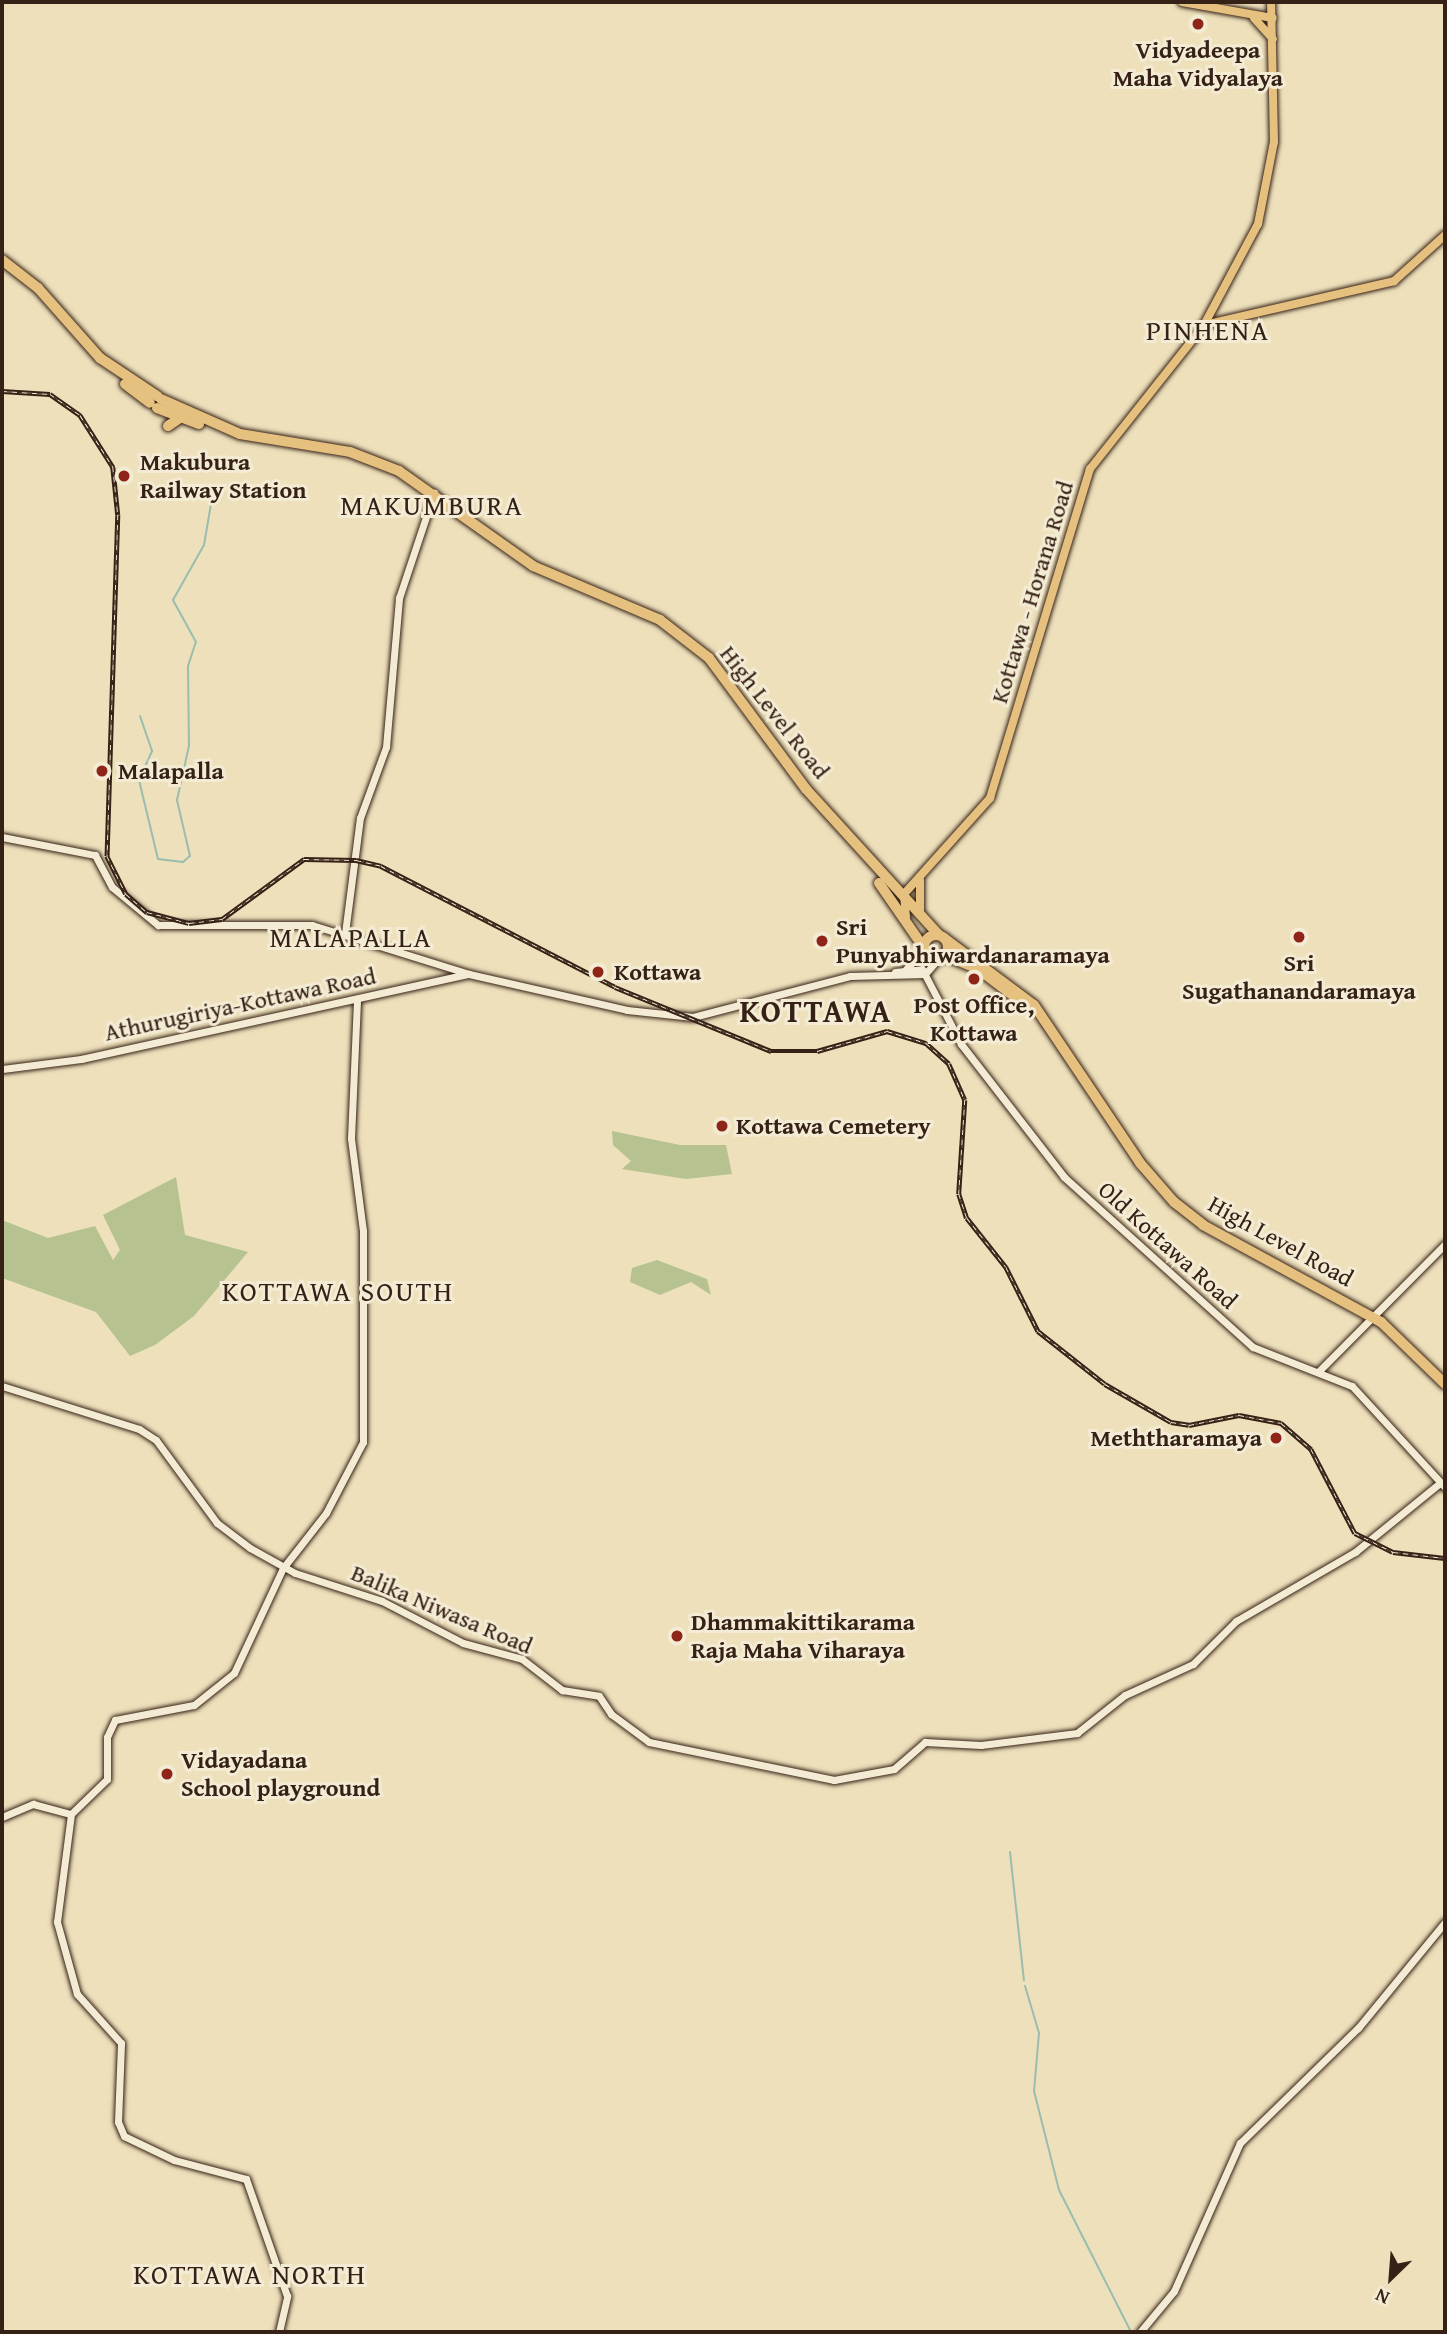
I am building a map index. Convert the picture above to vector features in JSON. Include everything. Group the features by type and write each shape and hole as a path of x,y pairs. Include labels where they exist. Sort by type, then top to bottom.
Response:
{"highway":[{"name":"High Level Road","path":"2,260 38,288 100,358 156,401 240,434 369,457 433,494 527,566 623,602 659,623 715,670 924,951 977,968 1035,1015 1171,1204 1201,1228 1369,1316 1445,1384"},
{"name":"High Level Road","path":"2,266 94,359 180,418 221,432 368,460 433,494"},
{"path":"168,426 180,418"},
{"name":"High Level Road","path":"623,602 709,658 806,789 902,899 942,937 1034,1005 1134,1154 1174,1202 1203,1225 1369,1316 1409,1349 1445,1390"},
{"path":"924,951 928,937 942,937 942,957"}],"main road":[{"path":"1182,2 1273,19"},
{"path":"1248,15 1270,2"},
{"name":"Kottawa - Horana Road","path":"902,899 990,798 1090,470 1204,326 1263,210 1274,142 1275,43 1270,2"},
{"path":"1248,15 1264,24 1275,43"},
{"path":"1204,326 1394,281 1445,235"},
{"path":"892,888 917,881 920,916"},
{"path":"902,899 909,930"}],"street":[{"path":"345,933 360,818 386,747 399,598 433,494"},
{"path":"2,837 95,855 112,887 158,925 203,929 280,922 345,933 469,974"},
{"path":"905,969 924,951"},
{"path":"924,951 924,972"},
{"path":"924,972 942,957"},
{"name":"Athurugiriya-Kottawa Road","path":"2,1069 81,1059 469,974 627,1010 693,1017 786,988 905,969 924,972"},
{"name":"Athurugiriya-Kottawa Road","path":"895,972 924,972"},
{"name":"Old Kottawa Road","path":"924,972 967,1054 1064,1177 1254,1347 1352,1386 1443,1485"},
{"path":"279,2332 287,2296 246,2179 174,2160 124,2136 118,2122 121,2043 77,1994 59,1932 71,1814 107,1779 107,1737 115,1720 194,1705 234,1673 283,1568 326,1513 366,1427 363,1231 351,1138 357,999"},
{"path":"1318,1372 1369,1316 1445,1244"},
{"name":"Balika Niwasa Road","path":"2,1386 91,1412 156,1440 217,1523 283,1568 373,1597 463,1643 522,1659 562,1690 599,1696 611,1714 649,1742 849,1779 894,1769 925,1742 981,1745 1077,1732 1125,1695 1193,1664 1236,1621 1355,1552 1443,1485"},
{"path":"2,1816 33,1804 71,1814"},
{"path":"1140,2332 1174,2291 1240,2143 1358,2028 1445,1923"}],"green space":[{"path":"612,1131 680,1145 726,1145 732,1174 686,1179 622,1169 631,1161 613,1145"},
{"path":"176,1177 185,1235 248,1252 194,1316 155,1345 130,1356 96,1312 2,1278 2,1220 48,1238 95,1226 113,1260 120,1250 103,1215"},
{"path":"657,1260 707,1279 711,1295 691,1282 660,1295 630,1282 632,1268"}],"waterway":[{"path":"140,716 152,751 139,780 158,859 183,862 190,856 177,800 189,746 188,666 196,642 173,600 204,545 211,504"},
{"path":"1010,1852 1024,1980"},
{"path":"1025,1986 1039,2033 1034,2091 1059,2190 1131,2332"}],"railway":[{"path":"2,391 50,394 80,415 113,467 118,515 107,856 126,894 147,912 189,923 222,919 304,859 356,860 381,866 615,987 771,1051 817,1051 887,1031 926,1043 949,1064 965,1100 959,1194 967,1218 1006,1267 1038,1331 1105,1384 1171,1422 1189,1425 1239,1415 1281,1423 1311,1449 1355,1533 1393,1552 1445,1558"}],"place":[{"name":"Vidyadeepa Maha Vidyalaya","path":"1198,24"},
{"name":"Makubura Railway Station","path":"124,476"},
{"name":"Malapalla","path":"102,771"},
{"name":"Sri Sugathanandaramaya","path":"1299,937"},
{"name":"Sri Punyabhiwardanaramaya","path":"822,941"},
{"name":"Kottawa","path":"598,972"},
{"name":"Post Office, Kottawa","path":"974,979"},
{"name":"Kottawa Cemetery","path":"722,1126"},
{"name":"Meththaramaya","path":"1276,1438"},
{"name":"Dhammakittikarama Raja Maha Viharaya","path":"677,1636"},
{"name":"Vidayadana School playground","path":"167,1774"}],"district":[{"name":"PINHENA","path":"1208,330"},
{"name":"MAKUMBURA","path":"432,505"},
{"name":"MALAPALLA","path":"351,937"},
{"name":"KOTTAWA","path":"816,1011"},
{"name":"KOTTAWA SOUTH","path":"338,1291"},
{"name":"KOTTAWA NORTH","path":"250,2274"}]}
